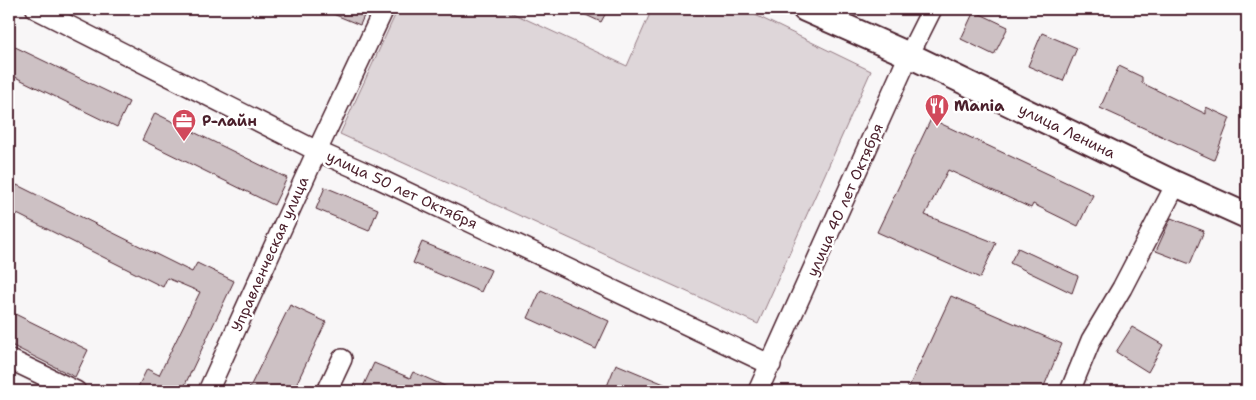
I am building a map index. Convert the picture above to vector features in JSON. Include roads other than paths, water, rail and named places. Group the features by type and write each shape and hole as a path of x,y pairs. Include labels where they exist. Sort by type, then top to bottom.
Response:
{"main road":[{"name":"улица Ленина","path":"805,9 909,55 1176,184 1247,216"}],"street":[{"name":"улица 50 лет Октября","path":"36,9 317,151 771,365"},
{"name":"Управленческая улица","path":"208,391 384,9"},
{"name":"улица 40 лет Октября","path":"758,391 909,55 932,9"},
{"path":"1070,391 1091,340 1122,288 1176,184"},
{"path":"9,359 76,391"},
{"path":"328,391 342,359"}],"place":[{"name":"Mania","path":"937,127"},
{"name":"Р-лайн","path":"184,142"}]}
